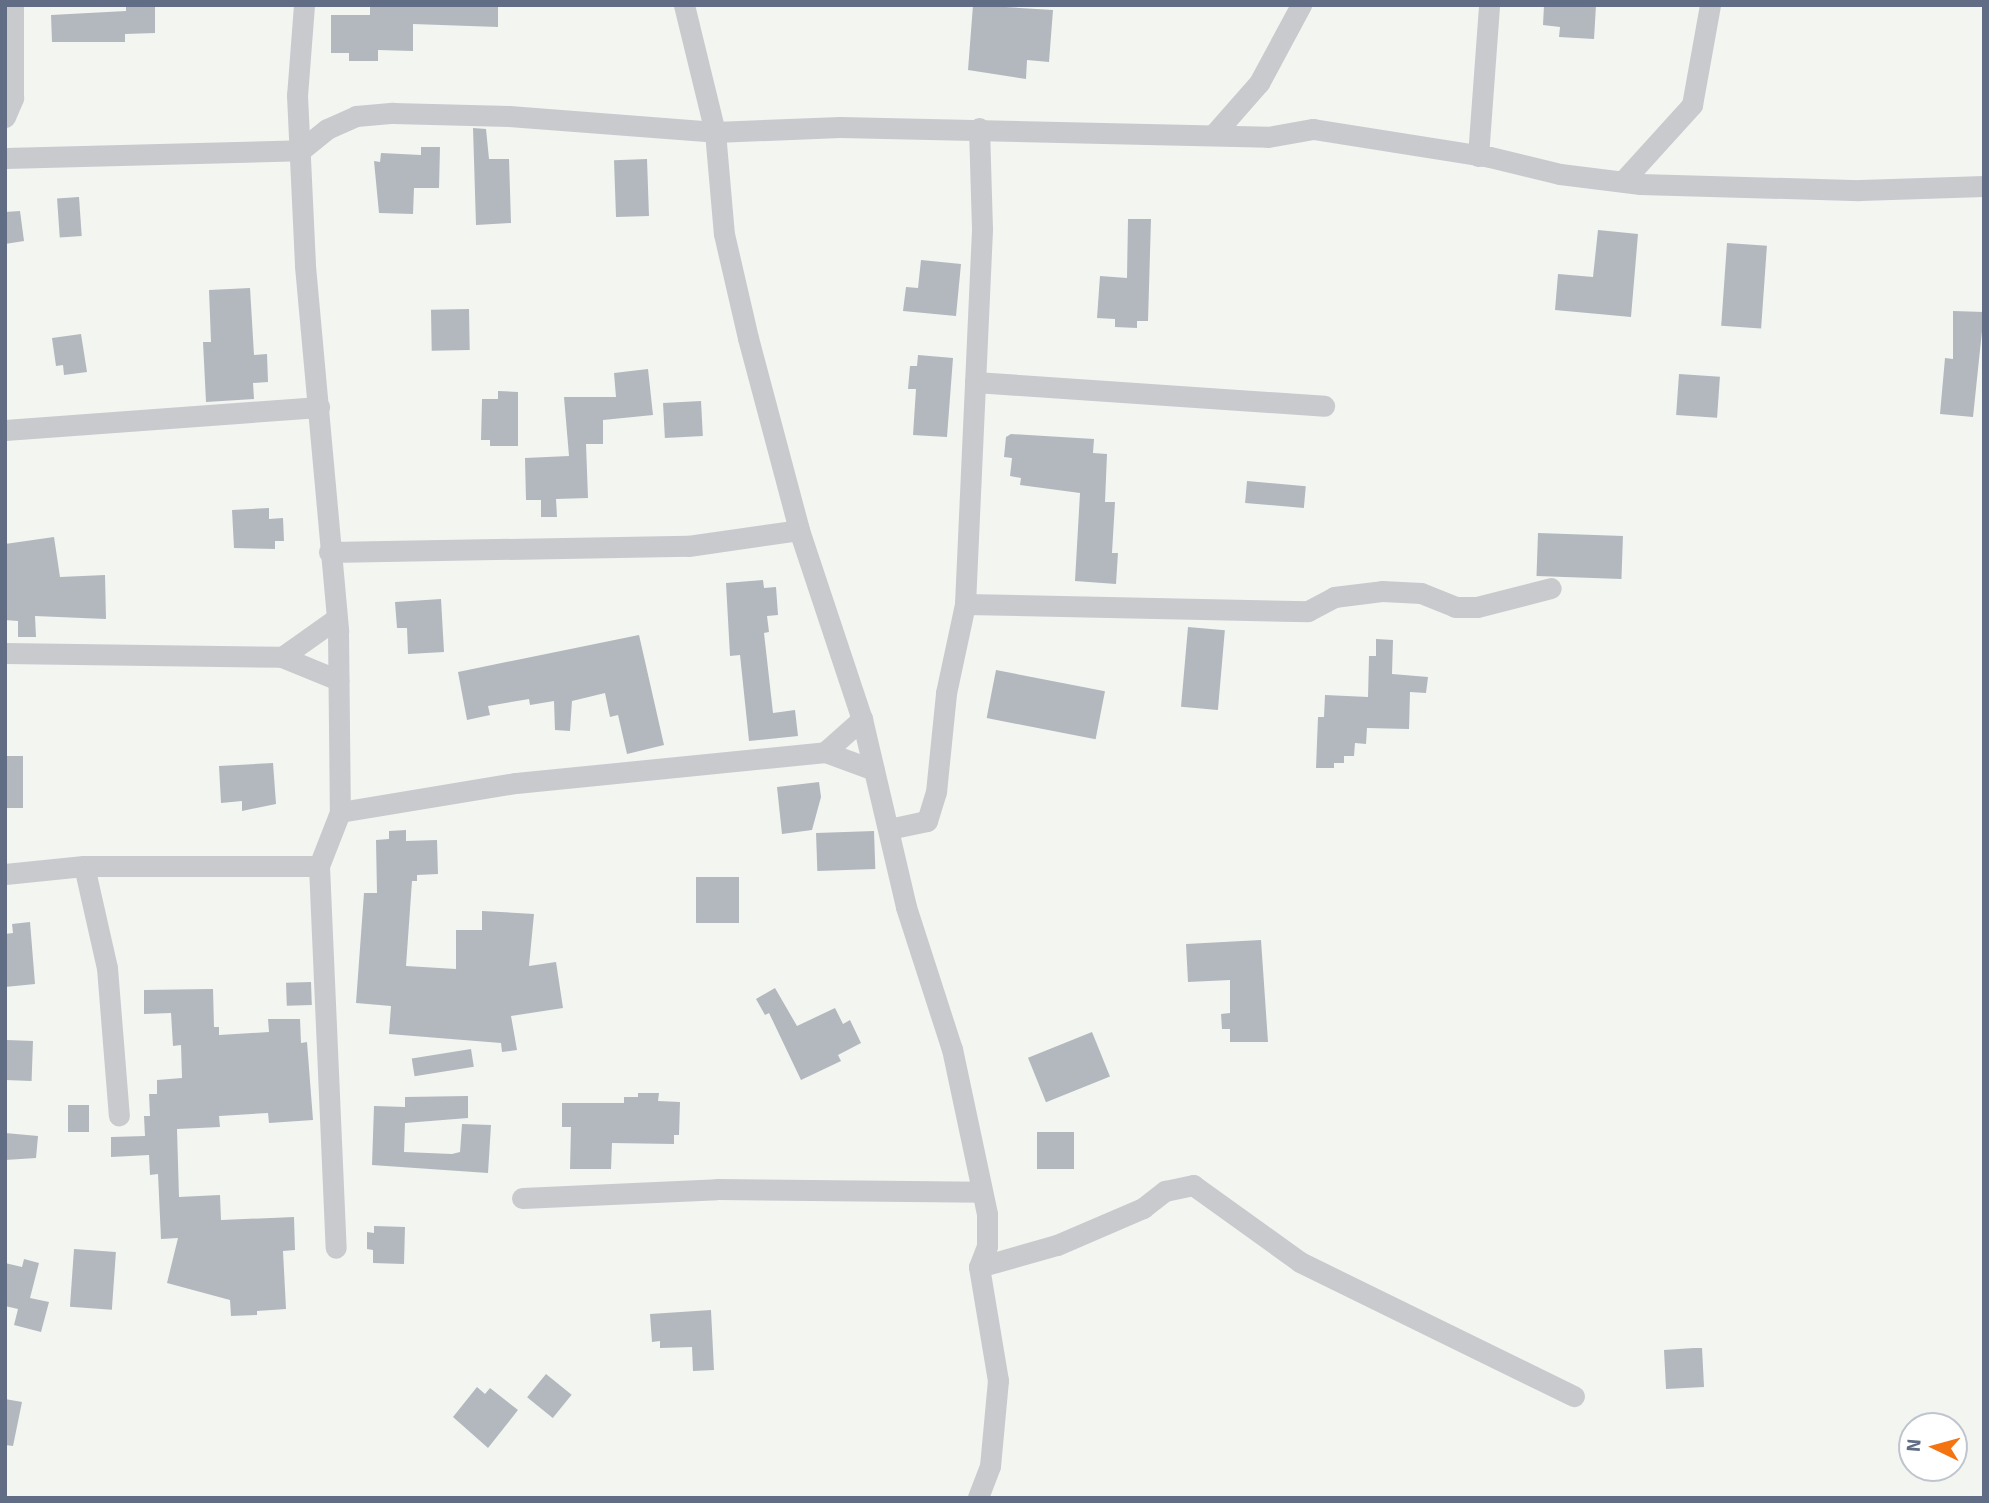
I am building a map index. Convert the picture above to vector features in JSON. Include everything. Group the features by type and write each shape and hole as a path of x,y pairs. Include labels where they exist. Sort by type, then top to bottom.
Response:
{"street":[{"path":"5,117 13,98 13,5"},
{"path":"304,5 297,95 305,266 337,618 340,812 319,866 336,1248"},
{"path":"684,5 715,132 723,234 799,530 862,719 906,907 953,1049 982,1192 987,1245 979,1267 998,1380 990,1466 978,1498"},
{"path":"1215,133 1259,83 1301,5"},
{"path":"1478,156 1489,5"},
{"path":"1623,181 1692,104 1710,5"},
{"path":"5,158 300,150 327,129 356,116 393,113 509,116 715,132 840,127 979,128 1215,133 1268,137 1312,129 1478,156 1560,174 1695,188 1984,186"},
{"path":"889,828 928,821 936,792 946,693 965,604 983,180 979,128"},
{"path":"975,382 1324,406"},
{"path":"5,430 319,407"},
{"path":"329,552 688,546 799,530"},
{"path":"965,604 1308,611 1322,607 1334,597 1382,591 1421,593 1455,607 1477,607 1551,589"},
{"path":"282,657 337,618"},
{"path":"5,653 282,657 338,680"},
{"path":"825,752 862,719"},
{"path":"340,812 516,783 825,752 874,771"},
{"path":"5,874 84,866 319,866"},
{"path":"84,866 107,968 119,1116"},
{"path":"979,1267 1057,1245 1143,1208 1165,1191 1193,1185 1309,1267 1457,1335 1574,1396"},
{"path":"522,1198 717,1189 982,1192"}],"building":[{"path":"126,5 155,5 155,33 125,34 125,42 52,42 51,15 126,11"},
{"path":"370,5 498,5 498,27 413,24 413,51 378,50 378,61 349,61 349,53 331,53 331,15 370,15"},
{"path":"973,5 1053,10 1049,62 1027,60 1026,79 968,70"},
{"path":"1544,5 1596,5 1594,39 1559,37 1560,27 1543,25"},
{"path":"473,128 486,129 489,159 509,159 511,223 476,225"},
{"path":"421,147 440,147 439,188 414,188 413,214 379,213 374,161 380,162 381,153 421,155"},
{"path":"647,159 649,216 616,217 614,160"},
{"path":"79,197 82,236 60,237 57,199"},
{"path":"20,211 24,241 5,244 5,212"},
{"path":"1128,219 1151,219 1148,321 1137,321 1137,328 1115,327 1115,319 1097,318 1100,276 1127,278"},
{"path":"1598,230 1638,234 1631,317 1555,310 1558,274 1593,277"},
{"path":"1727,243 1767,246 1761,329 1721,326"},
{"path":"921,260 961,264 956,316 903,311 906,287 918,288"},
{"path":"250,288 254,355 267,354 268,382 253,383 254,399 206,402 203,342 211,342 209,290"},
{"path":"469,309 470,350 432,351 431,310"},
{"path":"1953,311 1984,312 1973,417 1940,414 1945,358 1953,359"},
{"path":"81,334 87,372 64,375 63,365 56,366 52,338"},
{"path":"918,355 953,358 947,437 913,435 916,389 908,389 910,366 917,366"},
{"path":"648,369 653,415 603,420 603,444 586,444 588,498 556,499 557,517 541,517 541,500 526,500 525,458 569,456 564,397 616,397 614,373"},
{"path":"1679,374 1720,377 1717,418 1676,415"},
{"path":"498,391 518,392 518,446 490,446 490,440 481,440 482,399 498,399"},
{"path":"701,401 703,436 665,438 663,403"},
{"path":"1011,434 1094,439 1093,453 1107,454 1105,502 1115,502 1112,553 1118,553 1116,584 1075,581 1080,493 1020,485 1021,478 1010,476 1012,458 1004,457 1006,437"},
{"path":"1247,481 1306,486 1304,508 1245,503"},
{"path":"269,508 269,519 283,518 284,541 275,541 275,549 234,548 232,510"},
{"path":"1538,533 1623,536 1621,579 1536,576"},
{"path":"54,537 60,577 105,575 106,619 35,616 36,637 18,637 18,621 5,620 5,544"},
{"path":"763,580 764,588 776,587 778,615 767,616 769,632 764,633 773,713 795,710 798,736 749,741 740,655 730,656 726,583"},
{"path":"441,599 444,652 408,654 407,628 397,628 395,602"},
{"path":"1188,627 1225,630 1218,710 1181,707"},
{"path":"639,635 664,745 627,754 618,715 610,717 605,693 572,701 570,731 555,730 554,701 530,705 529,699 488,706 490,715 467,720 458,672"},
{"path":"1376,639 1393,640 1392,674 1428,677 1426,693 1410,692 1409,729 1367,728 1366,744 1355,743 1354,756 1344,756 1344,763 1334,763 1334,768 1316,768 1318,717 1324,717 1325,695 1368,697 1369,656 1376,656"},
{"path":"996,670 1105,691 1096,739 987,718"},
{"path":"5,756 23,756 23,808 5,808"},
{"path":"273,763 276,804 242,811 242,801 221,803 219,766"},
{"path":"819,782 821,797 812,830 782,834 777,787"},
{"path":"406,830 406,841 437,840 438,874 417,875 417,881 412,881 406,966 456,969 456,930 482,930 482,911 534,914 529,966 556,962 563,1008 511,1016 517,1050 502,1052 501,1043 389,1034 391,1006 356,1003 364,893 377,893 376,840 389,839 389,831"},
{"path":"874,831 875,869 817,871 816,833"},
{"path":"696,877 739,877 739,923 696,923"},
{"path":"30,922 35,984 5,987 5,934 13,933 12,924"},
{"path":"1261,940 1268,1042 1230,1042 1230,1029 1222,1029 1221,1014 1230,1013 1230,980 1188,982 1186,944"},
{"path":"311,982 312,1005 287,1006 286,983"},
{"path":"775,988 797,1026 835,1008 843,1024 850,1020 861,1043 838,1055 841,1061 801,1080 769,1013 765,1015 756,999"},
{"path":"213,989 214,1027 219,1027 219,1035 269,1032 268,1019 300,1019 301,1043 307,1042 313,1120 269,1123 268,1113 219,1116 220,1127 177,1129 179,1197 220,1195 221,1220 294,1217 295,1250 283,1251 286,1309 257,1311 257,1315 231,1316 230,1300 167,1283 178,1238 161,1239 158,1174 150,1175 149,1155 111,1157 111,1137 145,1136 144,1116 150,1116 149,1094 157,1094 157,1080 182,1078 181,1045 173,1046 171,1013 144,1014 144,990"},
{"path":"1092,1032 1110,1077 1046,1102 1028,1058"},
{"path":"7,1040 33,1041 32,1081 6,1080"},
{"path":"471,1049 474,1067 415,1076 412,1058"},
{"path":"638,1093 659,1093 658,1101 680,1102 679,1135 674,1135 674,1144 612,1143 611,1169 570,1169 571,1127 562,1127 562,1103 624,1103 624,1097 638,1097"},
{"path":"468,1096 468,1118 405,1123 404,1152 460,1152 462,1124 491,1125 488,1173 372,1165 374,1106 405,1107 405,1097"},
{"path":"68,1105 89,1105 89,1132 68,1132"},
{"path":"1037,1132 1074,1132 1074,1169 1037,1169"},
{"path":"5,1133 38,1136 36,1158 5,1160"},
{"path":"374,1226 405,1227 404,1264 373,1263 373,1250 367,1249 367,1232 374,1233"},
{"path":"74,1249 116,1252 112,1310 70,1307"},
{"path":"24,1259 39,1263 30,1298 49,1302 41,1332 14,1325 18,1309 5,1306 5,1263 22,1267"},
{"path":"711,1310 714,1370 693,1371 692,1347 660,1348 660,1341 652,1342 650,1314"},
{"path":"1702,1348 1704,1387 1666,1389 1664,1350"},
{"path":"546,1374 572,1395 553,1418 527,1397"},
{"path":"477,1387 485,1394 490,1388 518,1410 488,1448 453,1417"},
{"path":"5,1399 22,1402 13,1446 5,1445"}]}
